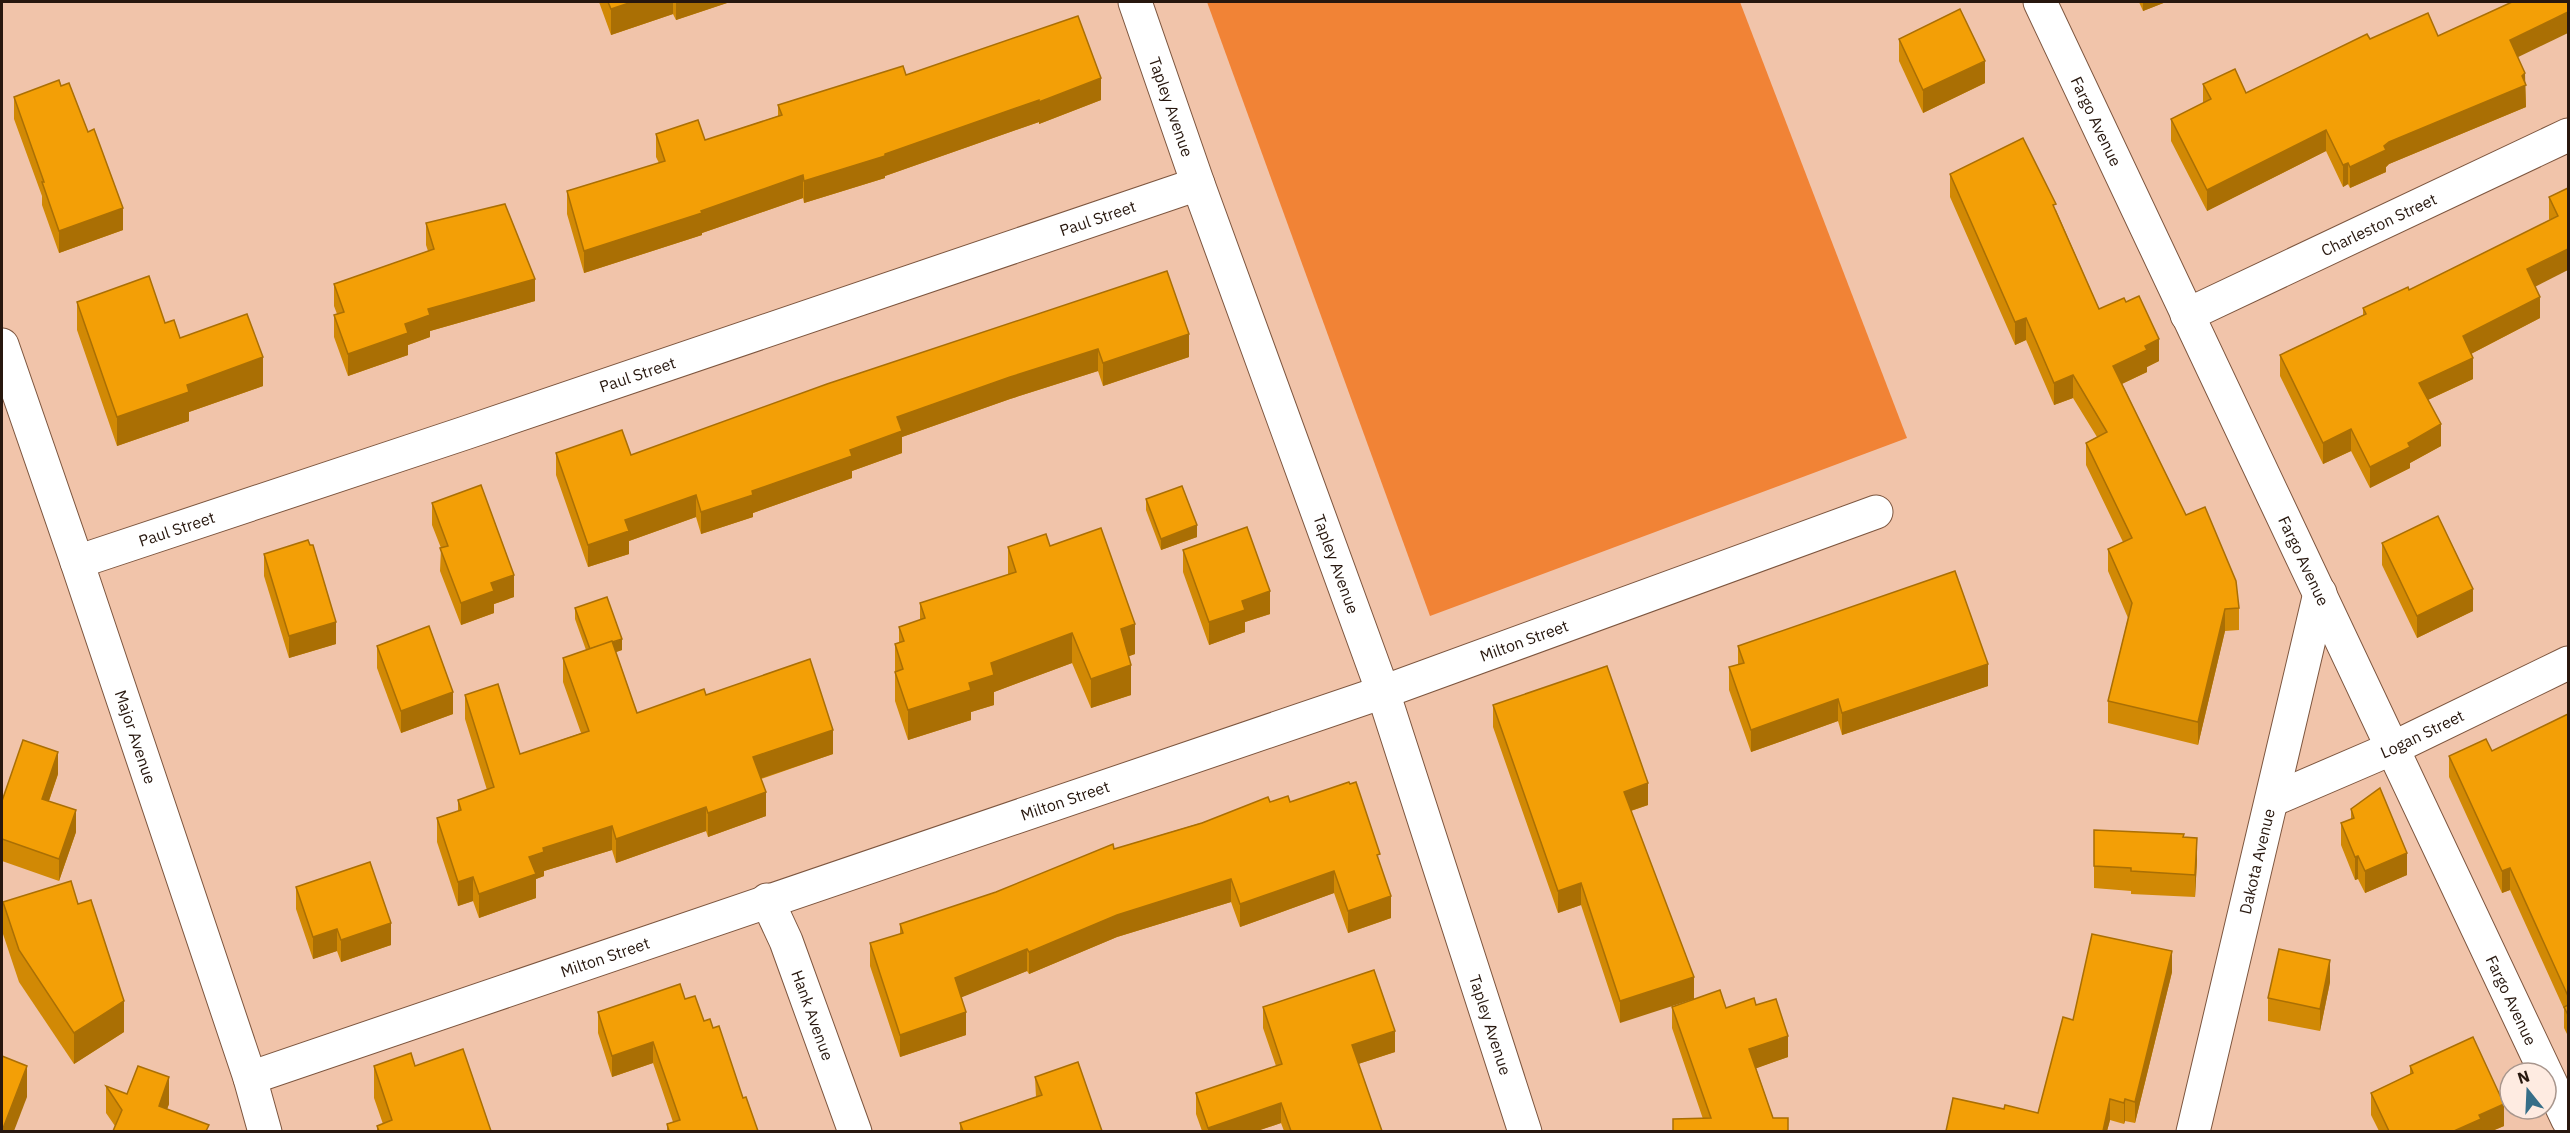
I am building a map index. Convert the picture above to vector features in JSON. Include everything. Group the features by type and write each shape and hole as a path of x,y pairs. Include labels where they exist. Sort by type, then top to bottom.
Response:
{"street":[{"name":"Tapley Avenue","path":"1135,2 1198,184 1383,692 1525,1131"},
{"name":"Fargo Avenue","path":"2040,2 2568,1120"},
{"name":"Charleston Street","path":"2187,315 2568,135"},
{"name":"Paul Street","path":"77,562 498,422 1198,184"},
{"name":"Major Avenue","path":"2,345 250,1077 265,1131"},
{"name":"Milton Street","path":"250,1077 1383,692 1876,512"},
{"name":"Dakota Avenue","path":"2193,1131 2320,593"},
{"name":"Logan Street","path":"2272,800 2393,748 2568,663"},
{"name":"Hank Avenue","path":"768,900 786,941 855,1131"}],"shaded area":[{"path":"1207,2 1740,2 1907,438 1430,616"}],"building":[{"path":"608,2 632,2 611,9"},
{"path":"2512,2 2568,2 2568,12 2510,40 2525,73 2522,76 2526,85 2389,142 2384,146 2386,150 2350,167 2348,163 2343,165 2326,130 2207,190 2171,119 2211,99 2203,84 2235,69 2246,93 2367,34 2370,39 2428,13 2438,36"},
{"path":"1960,9 1985,61 1923,90 1899,39"},
{"path":"1078,16 1101,78 1039,102 1039,100 885,154 885,156 804,181 803,175 701,211 702,213 584,251 567,191 665,161 656,134 698,120 705,140 782,115 778,105 903,66 906,75"},
{"path":"59,80 61,86 69,83 88,132 94,129 123,208 59,231 14,97"},
{"path":"2023,138 2056,204 2053,205 2099,309 2124,298 2126,302 2139,296 2159,339 2145,346 2147,350 2113,366 2186,515 2205,507 2236,581 2239,608 2225,609 2198,722 2108,701 2132,603 2108,549 2132,538 2086,443 2107,432 2073,375 2054,383 2026,318 2015,322 1950,174"},
{"path":"2568,188 2568,249 2527,269 2540,297 2463,336 2473,358 2419,383 2441,424 2408,443 2410,447 2370,467 2351,429 2323,443 2280,355 2366,314 2363,308 2408,287 2409,290 2558,216 2549,197"},
{"path":"505,204 535,279 428,309 430,315 405,324 408,333 348,354 334,315 344,312 334,284 434,249 426,223"},
{"path":"1167,271 1189,334 1103,363 1098,349 1010,377 897,417 902,431 850,450 852,456 752,491 753,495 701,512 696,495 625,520 629,531 588,545 556,453 622,430 631,455 827,384"},
{"path":"149,276 165,323 174,320 180,338 247,314 263,357 187,385 189,392 117,417 77,302"},
{"path":"481,485 514,575 491,583 494,591 461,603 440,548 448,546 432,503"},
{"path":"1182,486 1197,525 1161,539 1146,499"},
{"path":"2438,516 2473,589 2417,616 2382,543"},
{"path":"1247,527 1270,591 1242,601 1245,610 1209,622 1183,550"},
{"path":"1101,528 1135,624 1121,629 1131,665 1091,679 1072,633 991,663 994,675 969,683 971,690 908,710 895,672 903,669 895,644 904,641 899,627 925,618 920,603 1016,572 1008,547 1046,534 1050,546"},
{"path":"308,540 310,545 313,545 336,622 289,636 264,554"},
{"path":"1955,571 1988,664 1842,713 1838,699 1751,730 1729,667 1744,663 1738,646"},
{"path":"607,597 622,639 590,649 575,608"},
{"path":"429,626 453,692 401,711 377,646"},
{"path":"612,641 637,713 704,689 706,695 810,659 833,730 753,757 766,792 708,813 706,807 616,839 612,826 543,848 544,852 529,857 536,874 479,894 473,877 458,882 437,818 461,810 458,800 494,787 465,695 498,684 520,754 589,731 563,658"},
{"path":"1607,666 1648,783 1624,792 1694,977 1620,1001 1581,883 1558,891 1493,705"},
{"path":"2568,714 2568,996 2510,868 2502,871 2449,756 2486,739 2492,751"},
{"path":"23,740 58,752 42,799 76,810 59,859 2,839 2,801"},
{"path":"1349,782 1350,784 1356,782 1380,854 1377,855 1391,896 1348,911 1334,871 1240,904 1231,879 1117,915 1029,952 1027,949 955,978 966,1012 900,1035 870,943 903,933 900,924 996,892 1113,844 1114,849 1202,823 1268,797 1270,802 1288,796 1290,802"},
{"path":"2380,788 2407,853 2365,871 2358,856 2355,857 2341,823 2354,818 2351,809"},
{"path":"2094,830 2184,834 2183,837 2197,838 2195,875 2094,866"},
{"path":"370,862 391,923 341,940 337,929 313,937 296,887"},
{"path":"71,881 78,904 91,900 124,1001 74,1033 19,950 3,902"},
{"path":"2092,934 2172,951 2135,1102 2125,1099 2124,1103 2110,1099 2103,1131 1946,1131 1953,1098 2004,1109 2005,1105 2038,1113 2063,1017 2073,1020"},
{"path":"2279,949 2330,960 2320,1009 2268,998"},
{"path":"1374,970 1395,1031 1352,1045 1382,1131 1291,1131 1281,1103 1208,1128 1196,1093 1282,1064 1263,1007"},
{"path":"680,984 685,999 695,996 704,1021 710,1019 713,1028 719,1026 743,1098 746,1097 758,1131 669,1131 667,1124 680,1120 653,1042 612,1056 598,1012"},
{"path":"1720,990 1726,1008 1754,998 1756,1005 1776,999 1788,1036 1749,1049 1773,1118 1788,1118 1788,1131 1673,1131 1673,1119 1711,1118 1672,1007"},
{"path":"2473,1037 2498,1091 2498,1107 2479,1115 2481,1119 2454,1131 2389,1131 2371,1093 2413,1073 2410,1066"},
{"path":"463,1049 491,1131 379,1131 377,1126 392,1120 374,1066 411,1053 415,1066"},
{"path":"2,1056 27,1066 2,1131"},
{"path":"1078,1062 1102,1131 963,1131 960,1123 1042,1095 1035,1077"},
{"path":"138,1066 169,1077 159,1106 209,1125 206,1131 113,1131 122,1110 106,1086 127,1094"}]}
